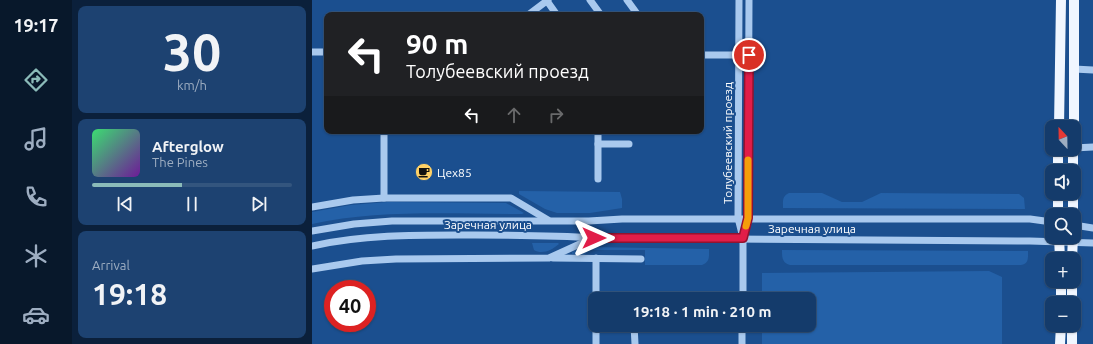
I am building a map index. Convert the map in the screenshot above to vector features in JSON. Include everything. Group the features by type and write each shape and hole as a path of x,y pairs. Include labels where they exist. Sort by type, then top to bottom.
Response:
{"main road":[{"path":"1059,120 1061,0"},
{"path":"1074,0 1074,120"},
{"path":"1060,332 1060,344"},
{"path":"1072,332 1072,344"}],"street":[{"path":"532,12 547,0 556,12"},
{"path":"590,0 599,12"},
{"path":"627,0 636,12"},
{"name":"Толубеевский проезд","path":"739,0 738,218 743,238"},
{"name":"Толубеевский проезд","path":"742,292 743,238 748,218 749,0"},
{"path":"312,52 324,52"},
{"path":"704,55 749,55"},
{"path":"1074,69 1093,70"},
{"path":"384,134 384,198"},
{"path":"598,134 598,179"},
{"path":"598,144 629,144"},
{"path":"1081,148 1093,147"},
{"path":"312,207 354,200 384,198 511,198 548,221"},
{"name":"Заречная улица","path":"312,231 354,224 392,221 589,221 622,218 748,218 1030,219 1045,221"},
{"path":"1081,226 1093,228"},
{"name":"Заречная улица","path":"312,246 356,238 394,236 561,235 594,238 1045,239"},
{"path":"548,258 594,238"},
{"name":"Заречная улица","path":"1081,241 1093,243"},
{"path":"596,258 596,292"},
{"path":"312,269 362,261 396,259 641,259"},
{"path":"596,332 596,344"},
{"path":"634,332 635,344"},
{"path":"742,332 742,344"}],"shaded area":[{"path":"519,191 620,192 622,208 590,213 557,213 545,209 519,194"},
{"path":"789,193 822,193 842,202 862,202 881,193 1019,194 1024,198 1025,209 783,208 784,197"},
{"path":"388,202 506,203 524,213 390,214 337,219 312,224 312,212 351,205"},
{"path":"532,243 559,244 550,250 540,252 534,250"},
{"path":"581,248 709,249 709,257 708,261 702,265 645,265 645,250 590,250 584,255 572,254 572,252"},
{"path":"782,250 1028,251 1028,260 1021,265 790,265 784,261 782,257"},
{"path":"989,271 1002,277 1002,344 762,344 762,332 816,332 816,292 762,292 762,273"}],"slow traffic":[{"path":"746,226 748,218 748,160"}],"place":[{"name":"Цех85","path":"424,172"}],"route":[{"path":"594,238 743,238 748,218 749,55"}]}
